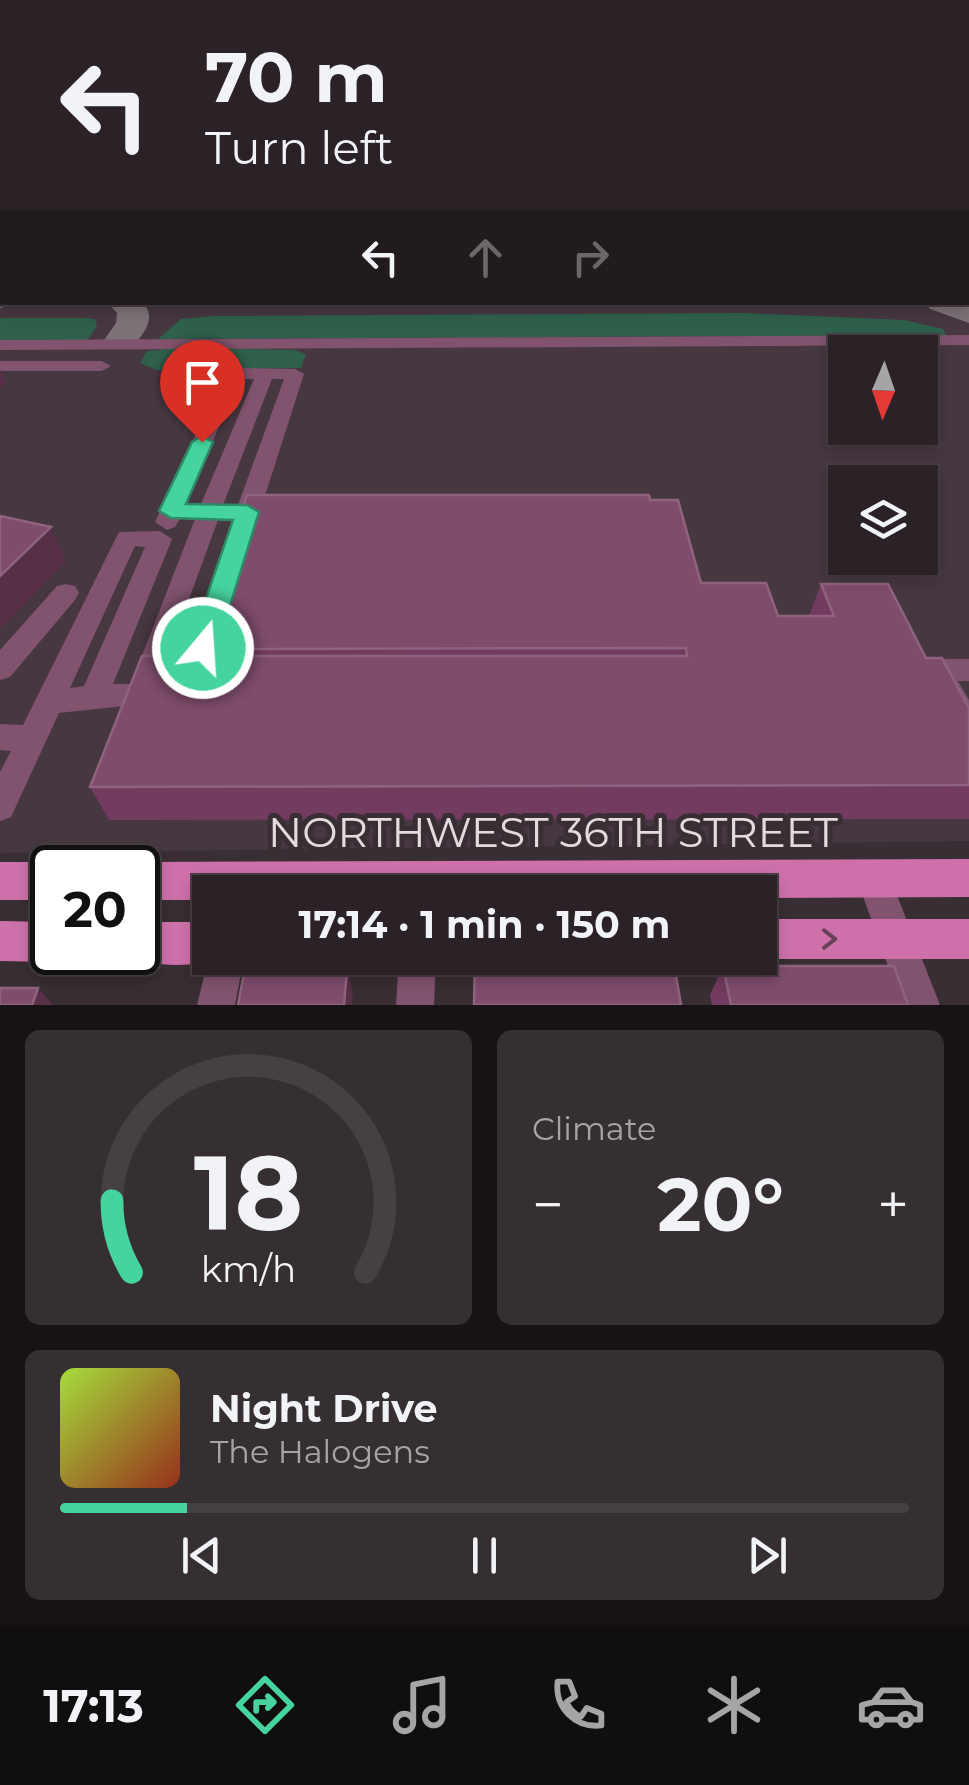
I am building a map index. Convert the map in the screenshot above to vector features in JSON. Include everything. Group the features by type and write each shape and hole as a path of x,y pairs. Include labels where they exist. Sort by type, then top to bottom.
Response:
{"main road":[{"name":"NORTHWEST 36TH STREET","path":"777,880 969,878"},
{"path":"0,881 30,881"},
{"name":"NORTHWEST 36TH STREET","path":"160,881 192,882"},
{"path":"777,939 969,939"},
{"path":"0,941 30,942"},
{"path":"160,942 192,942"}],"street":[{"path":"0,345 969,340"},
{"path":"0,366 102,366"},
{"path":"94,697 233,373 294,374 229,569"},
{"path":"50,702 141,695 265,374"},
{"path":"171,511 247,512"},
{"path":"0,806 128,538 160,539"},
{"path":"0,668 66,593"},
{"path":"969,670 938,670 969,728"},
{"path":"146,682 177,682"},
{"path":"0,737 32,739"},
{"path":"873,878 921,1005"},
{"path":"216,1005 222,975"},
{"path":"416,1005 417,975"}],"shaded area":[{"path":"0,305 969,305 969,841 160,851 160,845 30,845 30,853 0,853"}],"green space":[{"path":"744,313 904,320 943,329 946,335 158,339 181,319"},
{"path":"0,318 84,318 95,319 97,326 87,340 0,340"},
{"path":"294,350 306,354 301,368 157,370 140,363 147,351"}],"building":[{"path":"247,495 649,495 650,500 678,500 701,583 766,583 778,616 834,616 821,584 888,584 926,658 942,658 969,708 969,785 90,787 142,656 687,656 686,648 194,649"},
{"path":"0,516 51,527 0,576"},
{"path":"777,966 894,966 908,1005 731,1005 725,975 777,975"},
{"path":"244,975 347,975 344,1005 238,1005"},
{"path":"475,975 676,975 681,1005 474,1005"},
{"path":"0,988 38,988 32,1005 0,1005"}],"taxiway":[{"path":"121,340 133,324 133,311 126,305"},
{"path":"949,305 969,313"}],"route":[{"path":"202,442 171,511 247,512 203,648"}]}
